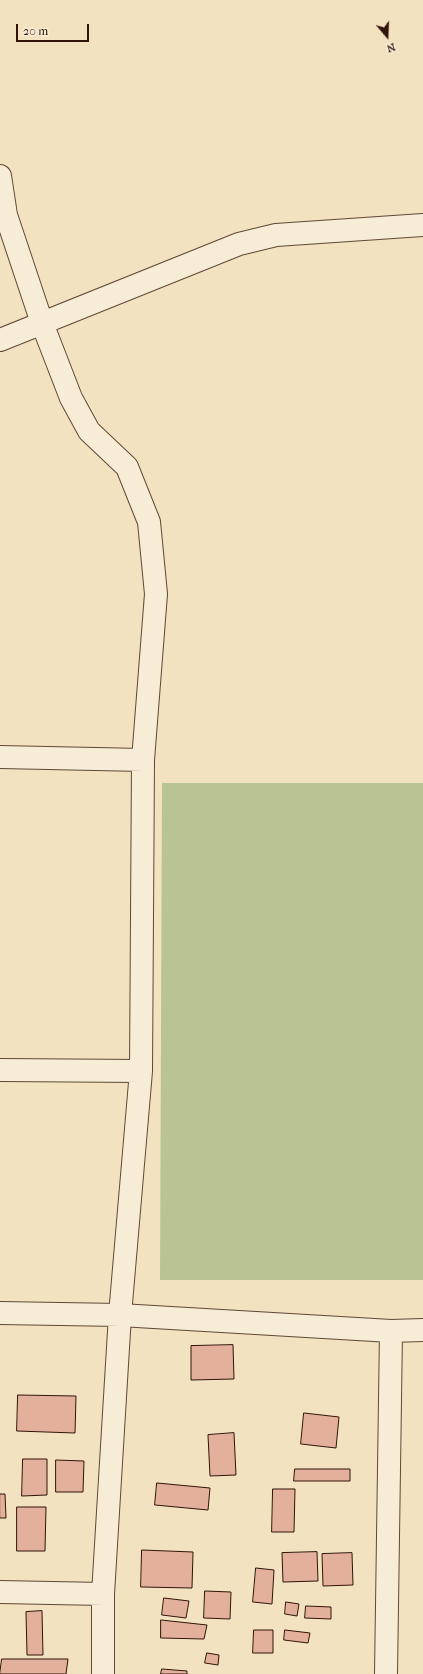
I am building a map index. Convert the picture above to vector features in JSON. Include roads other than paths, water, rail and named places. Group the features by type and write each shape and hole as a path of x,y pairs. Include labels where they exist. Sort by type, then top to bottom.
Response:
{"street":[{"path":"0,176 6,215 42,323 71,398 90,431 127,467 149,522 156,594 143,760 141,1070 120,1315 103,1594 103,1674"},
{"path":"0,340 246,242 276,235 423,225"},
{"path":"0,757 143,760"},
{"path":"0,1070 141,1070"},
{"path":"0,1313 120,1315 391,1331 423,1330"},
{"path":"386,1674 391,1331"},
{"path":"0,1592 103,1594"}]}
